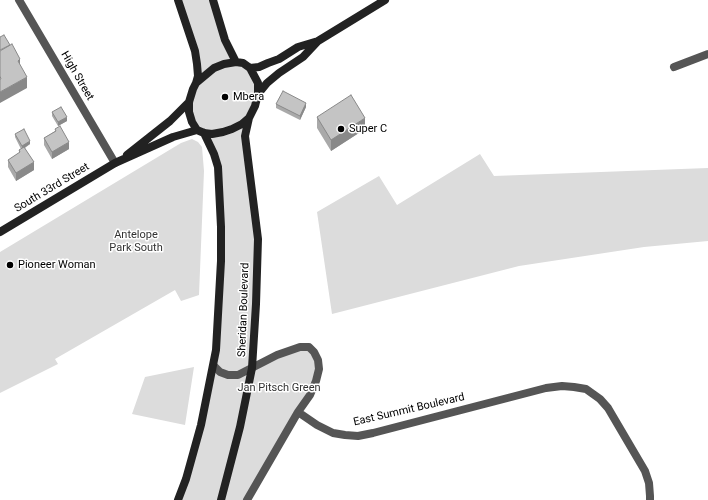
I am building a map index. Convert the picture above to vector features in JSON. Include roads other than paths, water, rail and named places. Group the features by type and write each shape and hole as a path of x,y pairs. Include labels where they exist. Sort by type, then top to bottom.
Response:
{"main road":[{"path":"178,0 195,51 197,64 198,76 189,102 189,112 192,122 201,131 214,154 218,167 221,227 221,261 214,366 201,425 186,479 178,500"},
{"path":"213,0 225,40 236,62"},
{"path":"250,68 259,67 279,59 298,47 318,41 385,0"},
{"path":"258,94 267,83 284,69 303,57 318,41"},
{"path":"196,83 214,68 224,64 236,62 243,63 250,68 258,83 258,94 255,106 249,118 242,124 232,130 212,134 201,131"},
{"name":"South 33rd Street","path":"115,164 170,121 189,102"},
{"name":"Sheridan Boulevard","path":"221,500 240,427 252,368 258,239 245,136 249,118"},
{"name":"South 33rd Street","path":"0,232 115,164 173,138 201,131"}],"street":[{"name":"High Street","path":"20,0 115,164"},
{"path":"674,67 708,54"},
{"path":"214,366 220,372 228,375 238,375 277,354 300,346 309,348 314,352 318,360 319,369 310,395 298,412 247,500"},
{"name":"East Summit Boulevard","path":"298,412 317,425 333,433 358,436 546,388 562,386 586,389 600,399 608,408 645,471 649,483 650,500"}],"place":[{"name":"Mbera","path":"225,97"},
{"name":"Super C","path":"341,129"},
{"name":"Pioneer Woman","path":"10,265"}],"park label":[{"name":"Antelope Park South","path":"136,241"},
{"name":"Jan Pitsch Green","path":"279,388"}]}
